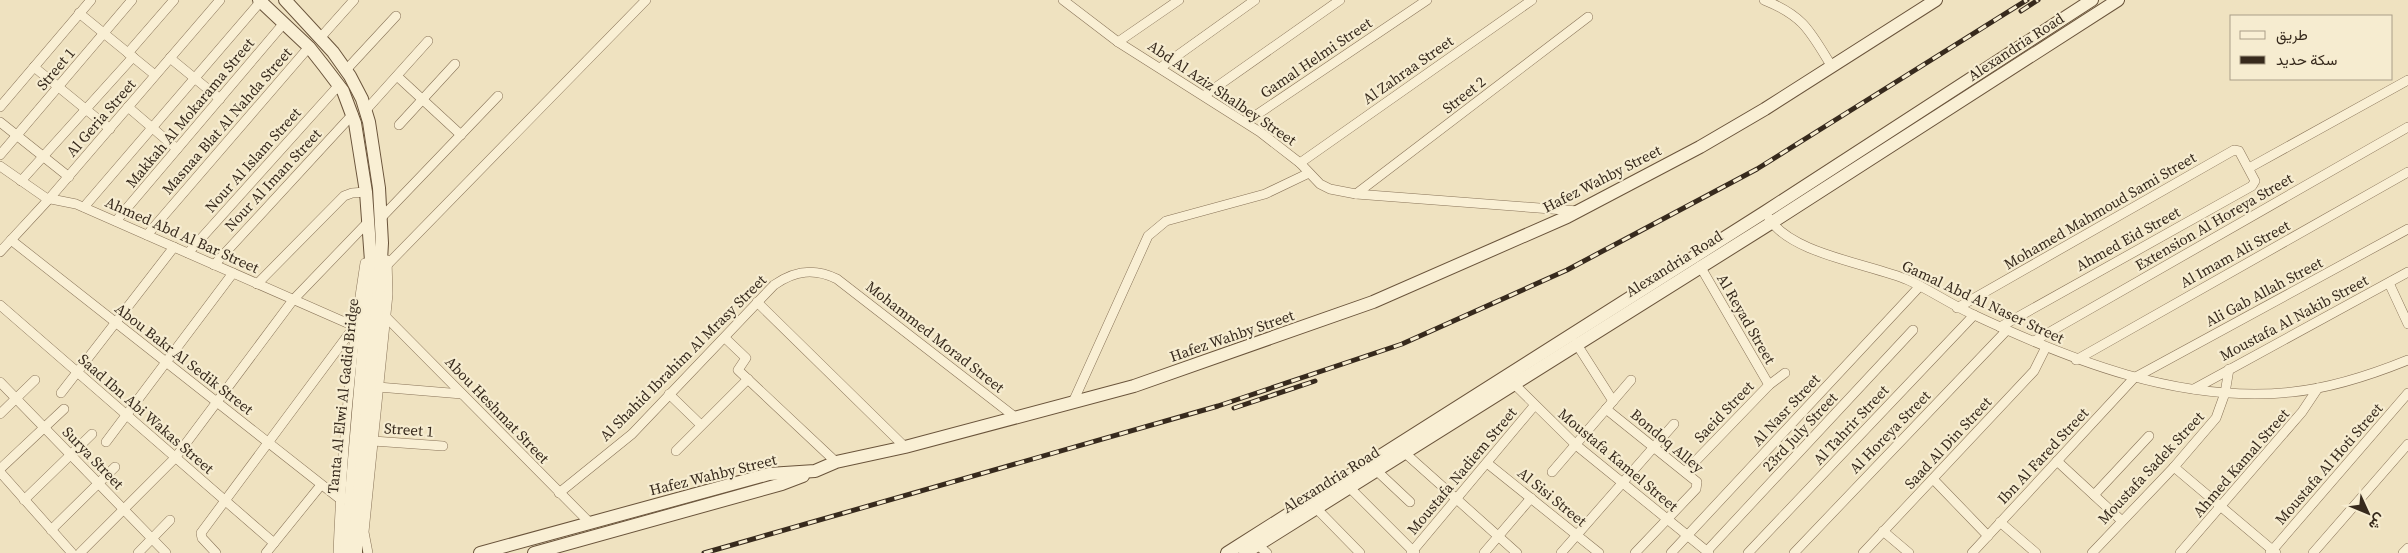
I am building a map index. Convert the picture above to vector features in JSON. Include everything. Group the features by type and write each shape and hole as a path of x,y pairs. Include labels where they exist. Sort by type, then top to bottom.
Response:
{"main road":[{"name":"Hafez Wahby Street","path":"480,553 769,474 815,471 836,462 905,447 1134,386 1364,305 1489,252 1579,211 1700,147 1832,67 1936,0"},
{"name":"Alexandria Road","path":"1245,553 1263,549 1350,488 1700,266 1768,217 2092,0"},
{"name":"Alexandria Road","path":"1227,553 2118,0"},
{"path":"260,1 309,47 339,84 353,114 366,192 368,222 376,243"},
{"path":"290,2 321,37 346,70 366,110 375,160 381,218 376,243"},
{"name":"Tanta Al Elwi Al Gadid Bridge","path":"346,553 346,525 376,243"},
{"name":"Tanta Al Elwi Al Gadid Bridge","path":"356,553 367,324"},
{"path":"534,553 782,484 815,471"}],"street":[{"path":"0,107 91,0"},
{"name":"Street 1","path":"0,155 132,0"},
{"path":"21,181 86,109 174,0"},
{"name":"Al Geria Street","path":"0,252 69,177 220,0"},
{"path":"321,37 354,0"},
{"path":"216,553 202,538 201,533 268,442 367,324 388,264 646,0"},
{"path":"1118,42 1180,0"},
{"path":"1160,68 1255,0"},
{"path":"1205,95 1340,0"},
{"name":"Gamal Helmi Street","path":"1246,122 1427,0"},
{"name":"Al Zahraa Street","path":"1300,163 1532,0"},
{"path":"1764,0 1785,8 1801,21 1832,67"},
{"path":"84,207 260,1"},
{"name":"Abd Al Aziz Shalbey Street","path":"1068,1 1118,42 1246,122 1300,163 1320,184 1330,189 1356,194 1579,211"},
{"path":"79,13 155,75"},
{"path":"346,70 396,16"},
{"name":"Street 2","path":"1356,194 1588,17"},
{"name":"Makkah Al Mokarama Street","path":"116,221 284,23"},
{"path":"366,110 428,41"},
{"name":"Masnaa Blat Al Nahda Street","path":"147,235 309,47"},
{"path":"170,58 220,99"},
{"path":"399,125 455,64"},
{"path":"34,67 110,129"},
{"path":"397,76 461,135"},
{"path":"2248,168 2408,80"},
{"name":"Nour Al Islam Street","path":"188,253 339,84"},
{"path":"381,218 498,96"},
{"path":"128,107 177,149"},
{"name":"Nour Al Iman Street","path":"214,265 353,114"},
{"path":"0,122 69,177"},
{"name":"Extension Al Horeya Street","path":"2034,341 2408,126"},
{"name":"Mohamed Mahmoud Sami Street","path":"1957,308 2234,150 2239,151 2248,168"},
{"name":"Ahmed Abd Al Bar Street","path":"0,166 49,199 68,200 293,300 367,324"},
{"name":"Ahmed Eid Street","path":"2003,328 2252,186 2255,181 2248,168"},
{"name":"Al Imam Ali Street","path":"2076,360 2408,172"},
{"path":"1073,402 1148,236 1166,221 1265,194 1309,173"},
{"path":"257,284 344,196 352,193 366,192"},
{"name":"Gamal Abd Al Naser Street","path":"1768,217 1791,240 1920,286 1957,308 2076,360 2134,378 2225,393 2268,394 2318,388 2346,382 2408,360"},
{"path":"80,553 175,458 293,300 368,222"},
{"name":"Ali Gab Allah Street","path":"2134,378 2408,229"},
{"name":"Abou Bakr Al Sedik Street","path":"11,240 340,499"},
{"path":"376,243 388,264"},
{"path":"338,553 340,499 367,324 376,243"},
{"path":"61,393 174,247"},
{"name":"Al Reyad Street","path":"1700,266 1769,385"},
{"name":"Al Shahid Ibrahim Al Mrasy Street","path":"559,493 632,434 774,285 794,273 816,271 837,279"},
{"name":"Moustafa Al Nakib Street","path":"2194,388 2408,272"},
{"path":"106,442 233,273"},
{"name":"Mohammed Morad Street","path":"837,279 1015,417"},
{"path":"2389,283 2408,324"},
{"name":"Al Nasr Street","path":"1671,553 1920,286"},
{"path":"756,302 905,447"},
{"name":"Saad Ibn Abi Wakas Street","path":"0,305 274,544"},
{"name":"Al Tahrir Street","path":"1748,553 1974,315"},
{"path":"367,324 378,387 364,532 368,553"},
{"name":"Abou Heshmat Street","path":"367,324 462,394 590,523"},
{"name":"Al Horeya Street","path":"1794,553 2003,328"},
{"name":"23rd July Street","path":"1708,552 1913,330"},
{"path":"725,338 746,358 738,369 836,462"},
{"path":"1576,344 1613,401"},
{"name":"Saad Al Din Street","path":"1863,553 2034,371 2046,346"},
{"name":"Moustafa Sadek Street","path":"2092,553 2174,467 2216,418 2225,393 2228,369"},
{"name":"Saeid Street","path":"1685,472 1769,385 1785,373"},
{"name":"Ibn Al Fared Street","path":"1972,553 2134,378"},
{"path":"676,451 748,379"},
{"path":"0,414 35,380"},
{"path":"1552,472 1631,380"},
{"name":"Surya Street","path":"0,382 166,553"},
{"name":"Moustafa Kamel Street","path":"1513,383 1534,406 1576,445 1708,552"},
{"path":"378,387 462,394"},
{"name":"Ahmed Kamal Street","path":"2180,553 2222,507 2302,412 2318,388"},
{"name":"Moustafa Al Hoti Street","path":"2273,552 2408,393"},
{"path":"669,394 701,425"},
{"name":"Moustafa Nadiem Street","path":"1413,552 1534,406"},
{"path":"64,408 0,470 24,500 72,553"},
{"name":"Bondoq Alley","path":"1606,409 1697,482 1696,489 1668,519"},
{"path":"1561,553 1674,424"},
{"path":"24,500 72,456 92,434"},
{"path":"2094,495 2149,436"},
{"name":"Street 1","path":"373,441 443,446"},
{"path":"2313,553 2408,444"},
{"path":"1405,453 1517,553"},
{"path":"2057,461 2122,521"},
{"name":"Al Sisi Street","path":"1487,463 1600,553"},
{"path":"51,530 115,467"},
{"path":"2174,467 2273,552"},
{"path":"1377,471 1410,502"},
{"path":"1933,479 1988,536"},
{"path":"266,553 322,484"},
{"path":"1350,488 1413,552"},
{"path":"1484,553 1531,498"},
{"path":"1317,510 1360,553"},
{"path":"1636,553 1668,519"},
{"path":"138,553 170,520"},
{"path":"2000,522 2036,553"},
{"path":"1883,531 1909,553"},
{"path":"2403,553 2408,548"}],"railway":[{"path":"704,553 1218,406 1402,344 1567,270 1757,169 2027,0"},
{"path":"2021,11 2038,0"},
{"path":"1234,408 1315,381"}]}
